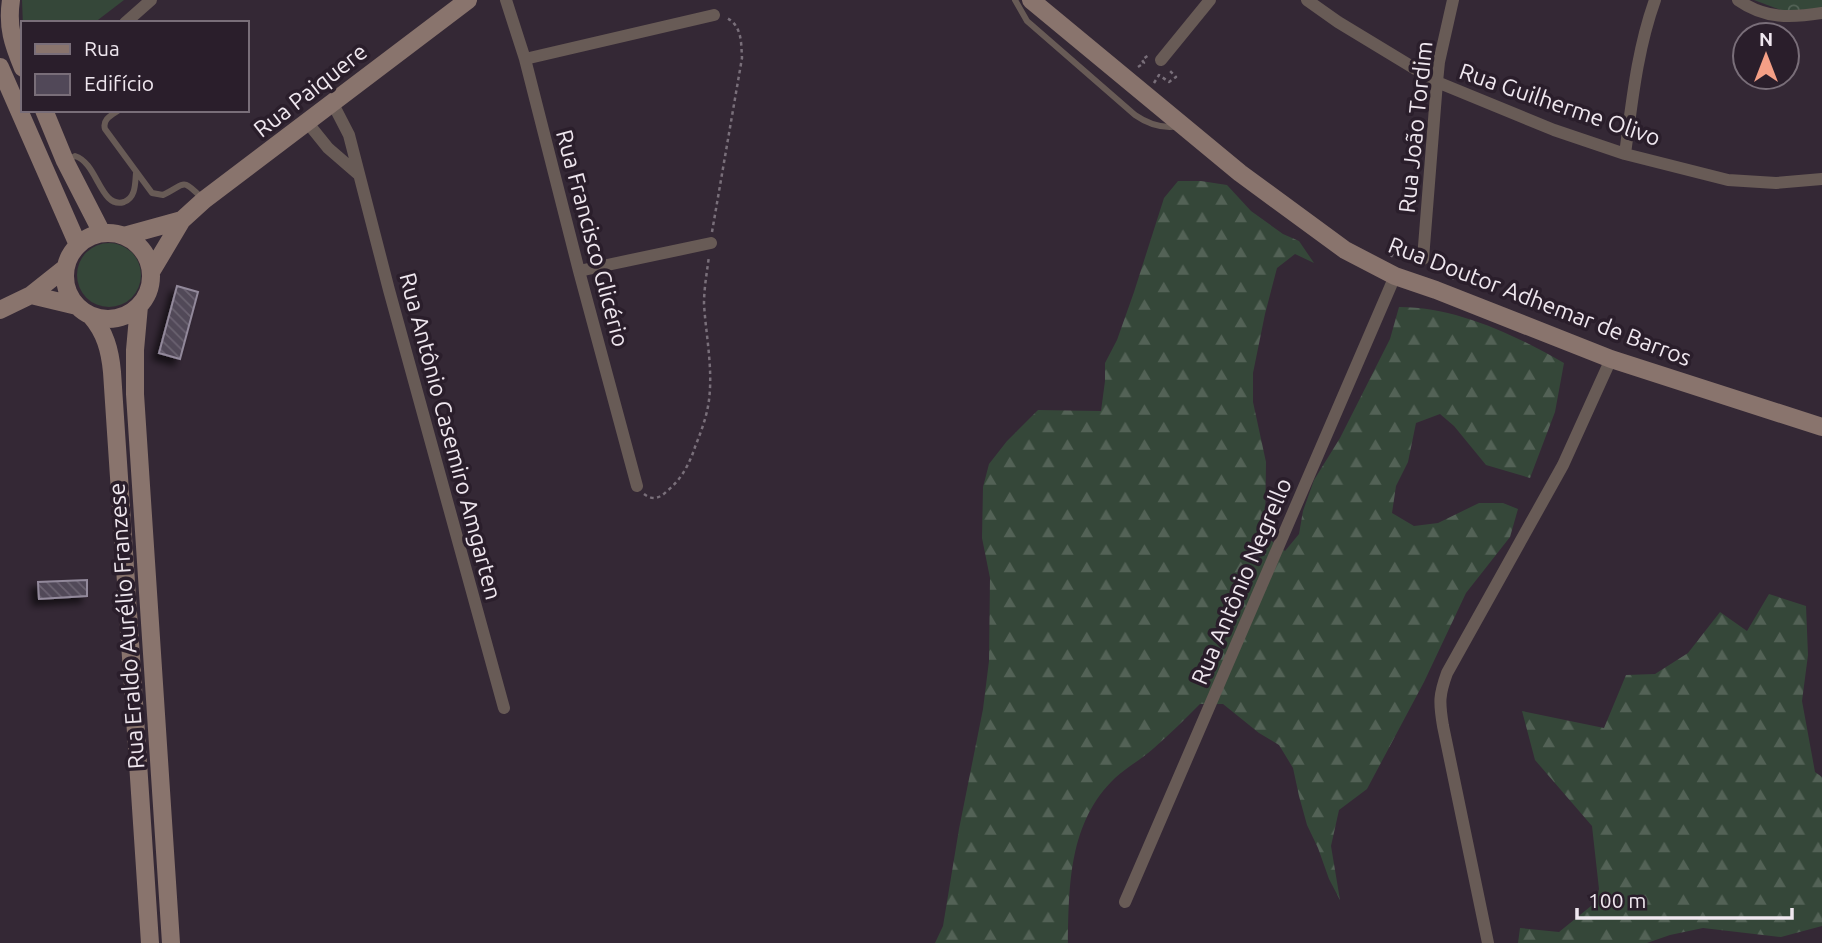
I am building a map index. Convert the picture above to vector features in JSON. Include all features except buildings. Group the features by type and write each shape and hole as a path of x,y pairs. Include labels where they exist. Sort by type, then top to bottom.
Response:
{"main road":[{"path":"11,0 9,21 12,40 21,63"},
{"name":"Rua Paiquere","path":"151,272 182,220 204,201 468,0"},
{"name":"Rua Doutor Adhemar de Barros","path":"1031,0 1240,173 1345,250 1392,274 1611,359 1822,427"},
{"path":"0,67 78,245"},
{"path":"45,112 65,161 102,233"},
{"name":"Rua Paiquere","path":"124,236 182,220"},
{"path":"31,295 108,319 125,316 139,306 150,285 149,260 135,242 124,236 102,233 93,235 78,245 65,268 66,288 84,311"},
{"path":"0,310 31,295 65,268"},
{"name":"Rua Eraldo Aurélio Franzese","path":"139,306 135,394 171,943"},
{"name":"Rua Eraldo Aurélio Franzese","path":"84,311 99,325 105,337 112,372 150,943"}],"street":[{"path":"127,21 151,0"},
{"name":"Rua Francisco Glicério","path":"506,0 525,59 637,486"},
{"path":"1161,60 1210,0"},
{"name":"Rua Guilherme Olivo","path":"1307,0 1437,82 1554,130 1625,154 1728,180 1776,183 1822,179"},
{"name":"Rua João Tordim","path":"1423,259 1437,82 1453,0"},
{"path":"1625,154 1635,74 1643,37 1656,0"},
{"path":"1738,0 1771,15 1787,17 1822,13"},
{"path":"525,59 714,15"},
{"name":"Rua Antônio Casemiro Amgarten","path":"332,102 349,135 504,708"},
{"path":"307,122 328,148 359,174"},
{"path":"579,271 711,243"},
{"name":"Rua Antônio Negrello","path":"1125,902 1392,274"},
{"path":"1488,943 1443,726 1440,691 1447,673 1563,466 1611,359"}],"lane":[{"path":"1015,0 1027,21 1135,116 1158,126 1172,128 1183,125"},
{"path":"117,112 105,120 103,125 136,173 155,195 166,194 182,184 189,185 204,201"},
{"path":"65,161 75,156 80,158 91,168 106,195 116,202 127,201 131,197 136,173"}],"path":[{"path":"637,486 653,499 661,497 677,483 692,458 709,402 710,375 704,301 742,58 741,35 737,26 729,19 714,15"},
{"path":"1124,76 1144,63 1142,60 1149,53 1161,60 1176,77 1168,82 1158,75 1147,95"},
{"path":"1392,274 1397,261 1391,257 1395,250 1423,259"}],"green space":[{"path":"22,0 124,0 97,21 23,21"},
{"path":"1754,0 1822,0 1822,9 1786,12"},
{"path":"1178,181 1227,185 1251,211 1283,234 1299,241 1314,263 1295,254 1277,268 1253,373 1253,402 1266,462 1265,536 1285,551 1299,534 1303,511 1314,480 1340,438 1390,339 1399,307 1442,312 1485,324 1564,363 1555,412 1530,478 1486,465 1454,426 1440,414 1416,423 1408,462 1396,486 1392,513 1414,526 1438,523 1479,503 1503,503 1518,509 1510,537 1466,593 1424,682 1367,789 1339,810 1331,846 1340,900 1307,825 1293,768 1279,745 1259,733 1223,704 1200,704 1154,748 1115,778 1088,814 1080,834 1071,876 1068,943 935,943 943,926 983,709 989,661 990,578 982,538 983,487 989,464 1007,441 1038,410 1101,411 1105,363 1117,340 1164,198"},
{"path":"109,243 127,249 135,257 141,275 135,293 127,301 109,307 91,301 83,293 77,275 83,257 91,249"},
{"path":"1769,594 1806,606 1808,655 1802,701 1815,772 1822,777 1822,926 1781,937 1703,928 1647,943 1518,943 1520,928 1559,932 1596,902 1599,889 1592,826 1535,760 1522,711 1604,728 1626,675 1655,674 1688,653 1720,612 1747,631"}]}
